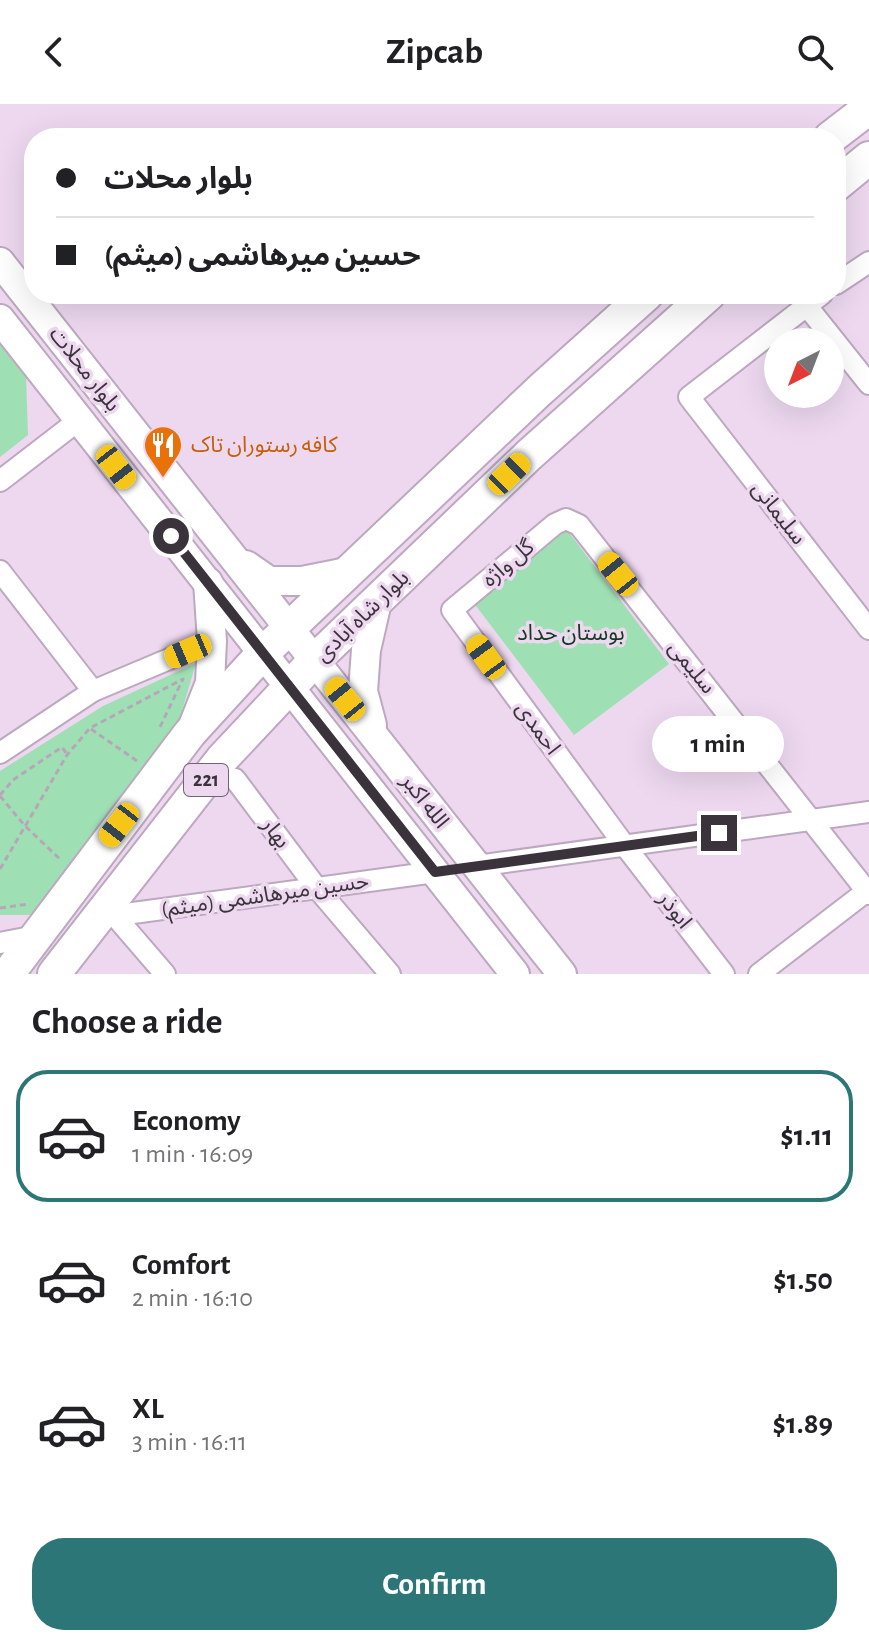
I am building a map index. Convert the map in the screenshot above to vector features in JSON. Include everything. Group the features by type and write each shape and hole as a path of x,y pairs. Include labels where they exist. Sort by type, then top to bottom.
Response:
{"main road":[{"path":"842,128 864,109"},
{"path":"846,177 869,158"},
{"name":"بلوار محلات","path":"0,262 24,292"},
{"name":"بلوار محلات","path":"33,304 288,627"},
{"name":"بلوار شاه آبادی","path":"8,974 190,733 263,653 539,391 636,304"},
{"name":"بلوار شاه آبادی","path":"54,974 105,917 222,759 289,687 529,455 698,304"},
{"name":"بلوار محلات","path":"0,319 263,653"},
{"path":"230,553 269,581 302,581 347,572"},
{"path":"190,733 210,683 212,641 208,582"},
{"path":"376,738 363,691 366,650 377,602"},
{"name":"الله اکبر","path":"288,627 562,974"},
{"name":"الله اکبر","path":"263,653 515,974"},
{"path":"435,872 477,866"}],"street":[{"path":"846,277 869,262"},
{"name":"سلیمانی","path":"808,304 689,397 869,629"},
{"path":"817,304 869,384"},
{"path":"0,481 79,420"},
{"name":"گل واژه","path":"452,610 555,524 566,519"},
{"name":"سلیمی","path":"566,519 579,525 868,892"},
{"path":"0,571 93,691"},
{"name":"احمدی","path":"452,610 625,846"},
{"path":"0,753 93,691 212,641"},
{"name":"بهار","path":"235,779 316,887 390,974"},
{"path":"477,866 869,812"},
{"name":"ابوذر","path":"625,846 724,974"},
{"name":"حسین میرهاشمی (میثم)","path":"105,917 435,872"},
{"path":"759,974 868,892"},
{"path":"105,917 165,974"},
{"path":"0,943 36,936"}],"path":[{"path":"0,869 67,755 90,728 183,679 158,730"},
{"path":"90,728 137,761 129,771"},
{"path":"65,864 25,826 0,796 13,780 62,747 67,755"},
{"path":"0,908 33,903"}],"green space":[{"path":"0,342 26,375 28,435 0,457"},
{"name":"بوستان حداد","path":"567,530 669,664 574,735 473,602"},
{"path":"196,663 176,731 36,915 0,915 0,771 103,706"}],"place":[{"name":"کافه رستوران تاک","path":"163,479"}],"route":[{"path":"171,536 435,872 719,833"}]}
